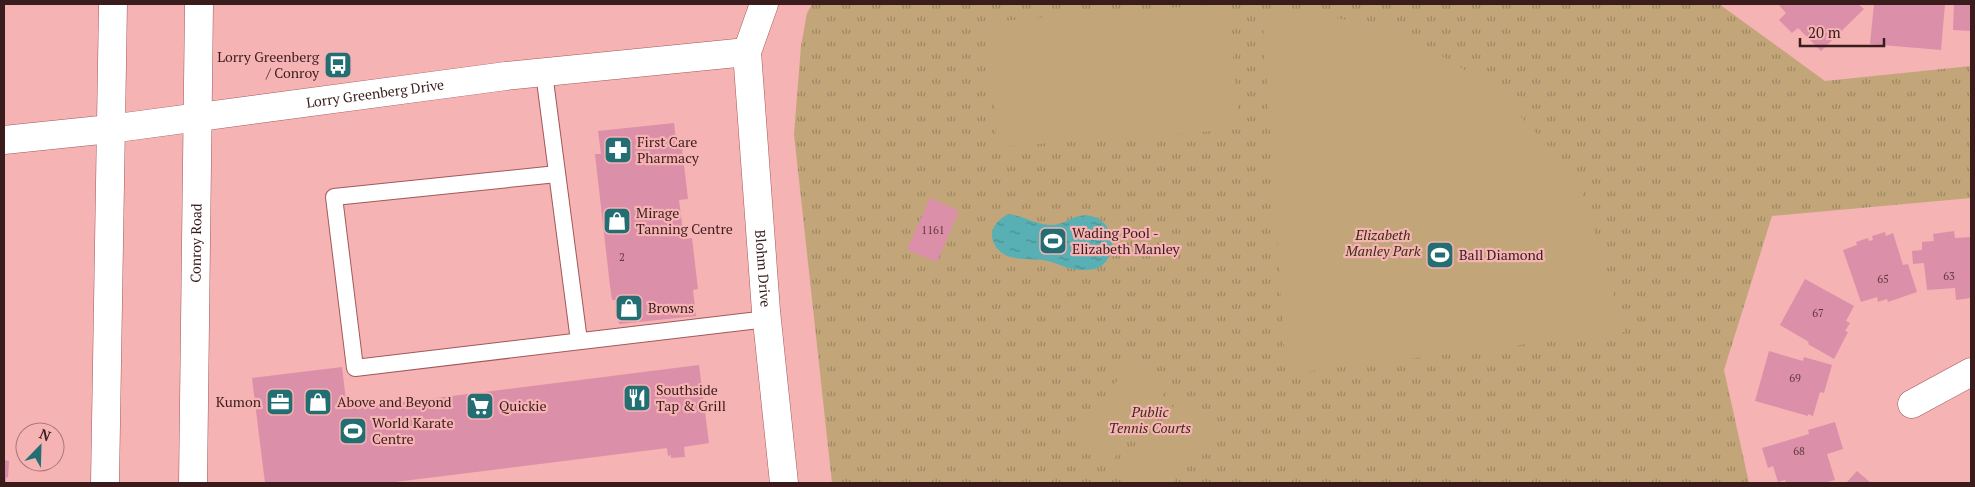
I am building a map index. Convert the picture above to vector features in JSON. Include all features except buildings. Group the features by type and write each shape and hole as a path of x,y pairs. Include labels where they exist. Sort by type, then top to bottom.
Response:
{"street":[{"path":"105,483 113,4"},
{"name":"Conroy Road","path":"193,483 199,4"},
{"path":"747,52 764,4"},
{"name":"Lorry Greenberg Drive","path":"4,140 199,118 544,73 747,52"},
{"name":"Blohm Drive","path":"747,52 767,319 784,483"},
{"path":"1912,404 1971,372"}],"lane":[{"path":"544,73 579,341"},
{"path":"557,174 334,197 355,368 767,319"}],"green space":[{"name":"Elizabeth Manley Park","path":"812,4 1719,4 1825,81 1971,66 1971,198 1772,216 1724,370 1749,483 832,483 794,134 801,46 807,13"},
{"path":"1229,4 1239,129 997,147 987,22"},
{"name":"Ball Diamond","path":"1262,9 1390,25 1493,87 1577,177 1625,332 1286,374"},
{"path":"1133,360 1169,387 1109,465 1073,438"},
{"path":"1181,397 1217,424 1172,483 1134,483 1122,474"}],"water":[{"name":"Wading Pool - Elizabeth Manley","path":"1008,214 1041,224 1052,225 1086,215 1099,219 1110,231 1112,248 1110,256 1098,268 1079,270 1043,260 1006,256 995,246 992,232 998,222"}],"place":[{"name":"Lorry Greenberg / Conroy","path":"338,65"},
{"name":"First Care Pharmacy","path":"618,150"},
{"name":"Mirage Tanning Centre","path":"617,221"},
{"name":"Wading Pool - Elizabeth Manley","path":"1053,241"},
{"name":"Ball Diamond","path":"1440,255"},
{"name":"Browns","path":"629,308"},
{"name":"Southside Tap & Grill","path":"637,398"},
{"name":"Kumon","path":"280,402"},
{"name":"Above and Beyond","path":"318,402"},
{"name":"Quickie","path":"480,406"},
{"name":"World Karate Centre","path":"353,431"}],"park label":[{"name":"Public Tennis Courts","path":"1150,420"}]}
